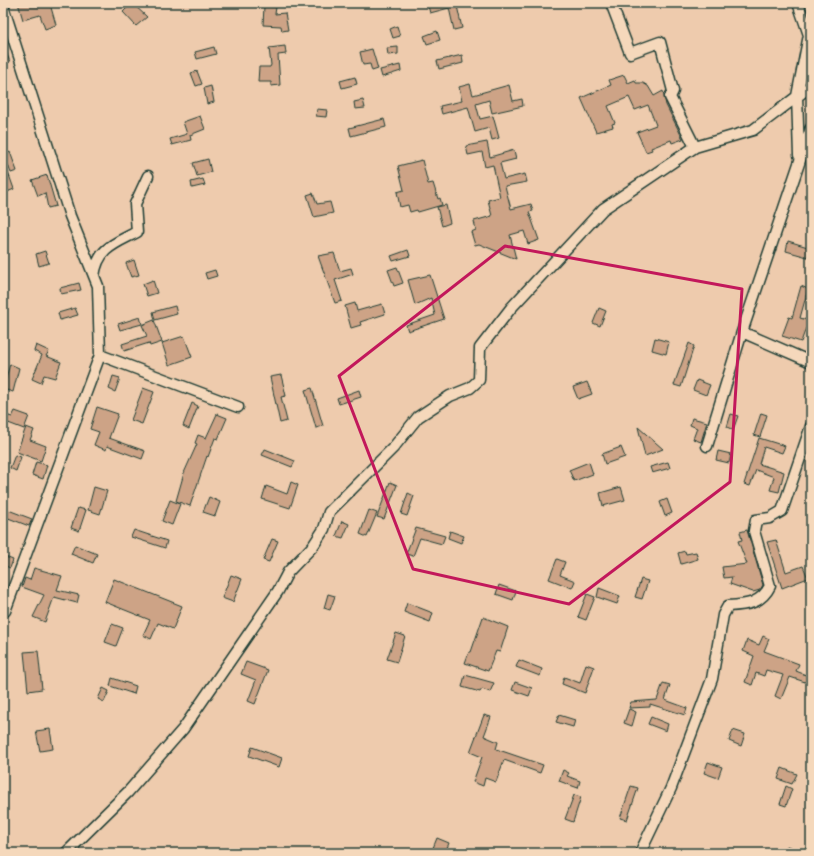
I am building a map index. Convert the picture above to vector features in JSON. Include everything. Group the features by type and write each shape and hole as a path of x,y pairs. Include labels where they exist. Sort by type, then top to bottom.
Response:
{"street":[{"path":"610,3 630,53 660,42 673,91 670,97 695,147"},
{"path":"798,3 810,36 797,96 799,161"},
{"path":"3,6 70,216 98,286 100,355 5,611"},
{"path":"66,853 128,792 183,729 278,590 288,572 313,546 324,529 329,512 393,448 418,417 450,396 470,388 478,380 480,348 511,308 603,209 695,147 753,130 811,86"},
{"path":"707,446 742,332 811,128"},
{"path":"94,276 96,263 103,252 137,232 135,204 148,176"},
{"path":"742,332 811,362"},
{"path":"100,355 238,407"},
{"path":"640,853 671,788 712,679 723,615 728,606 746,605 765,596 770,586 754,531 756,520 770,518 782,511 811,426"}],"highlighted area":[{"path":"505,246 742,289 730,482 569,604 413,569 339,376"}],"building":[{"path":"18,3 41,3 42,6 50,4 56,25 45,29 40,15 23,20"},
{"path":"132,3 147,17 136,26 123,12"},
{"path":"438,3 459,3 460,5 457,6 462,28 454,30 449,8 430,13 428,6"},
{"path":"264,6 276,7 275,14 285,13 288,30 282,31 281,26 263,25"},
{"path":"397,26 400,36 393,38 390,29"},
{"path":"437,31 440,40 427,44 424,36"},
{"path":"3,44 10,62 3,64"},
{"path":"285,46 286,54 278,55 280,85 271,86 271,82 258,82 259,67 270,67 271,65 269,48"},
{"path":"214,47 216,54 197,59 195,52"},
{"path":"398,47 398,54 388,55 387,48"},
{"path":"372,49 378,69 372,71 370,64 363,65 360,52"},
{"path":"462,55 463,63 439,69 437,61"},
{"path":"400,65 401,71 382,77 380,70"},
{"path":"197,71 202,84 196,86 191,73"},
{"path":"624,75 628,83 635,80 636,83 643,83 648,86 654,96 663,91 666,105 683,139 672,143 671,140 651,148 652,150 646,152 637,132 656,125 648,105 635,110 629,97 608,106 615,123 612,124 613,127 596,132 581,98 611,85 609,80"},
{"path":"355,77 357,84 342,88 340,81"},
{"path":"470,84 473,95 509,85 513,101 522,99 523,106 492,113 489,100 476,104 480,119 493,116 499,138 492,140 489,128 475,132 468,107 442,114 440,106 462,101 459,87"},
{"path":"211,86 214,102 207,104 204,88"},
{"path":"363,100 365,108 355,109 354,102"},
{"path":"317,109 327,110 326,117 316,116"},
{"path":"200,116 205,129 190,135 191,140 172,145 170,139 187,134 183,122"},
{"path":"384,119 386,127 351,136 349,128"},
{"path":"487,142 490,157 514,150 516,159 500,163 504,179 525,174 527,182 505,186 511,209 531,204 533,211 529,212 539,240 528,244 524,231 510,235 516,259 479,244 475,245 471,232 476,230 474,221 492,216 488,200 500,197 493,165 485,167 482,152 468,155 466,146"},
{"path":"10,152 17,171 11,173 4,155"},
{"path":"208,159 211,172 197,176 193,163"},
{"path":"422,160 428,184 433,183 438,199 440,198 442,205 418,212 417,210 410,212 408,205 400,207 397,192 404,190 398,166"},
{"path":"4,161 14,189 5,193 3,188"},
{"path":"47,175 56,206 48,208 45,193 38,196 32,180"},
{"path":"203,179 205,185 192,188 191,182"},
{"path":"313,193 317,204 330,202 333,213 314,217 307,195"},
{"path":"446,205 450,223 442,226 437,207"},
{"path":"788,241 811,248 811,258 786,251"},
{"path":"408,250 410,256 393,261 391,256"},
{"path":"45,251 49,263 39,266 36,254"},
{"path":"334,253 340,271 351,268 353,274 335,280 342,301 335,303 318,256"},
{"path":"134,260 139,275 131,277 126,263"},
{"path":"397,267 403,283 394,286 388,270"},
{"path":"215,270 217,276 207,279 205,273"},
{"path":"430,275 444,319 408,331 406,325 435,315 431,298 415,305 408,280"},
{"path":"153,280 157,293 147,296 143,284"},
{"path":"79,283 81,290 61,294 60,288"},
{"path":"801,286 808,289 800,318 811,321 811,330 806,328 801,342 782,336 789,317 792,318"},
{"path":"355,303 357,311 382,304 385,314 360,322 361,325 351,328 345,306"},
{"path":"175,306 177,314 155,320 153,312"},
{"path":"75,308 78,315 60,320 58,313"},
{"path":"599,308 606,311 600,326 593,323"},
{"path":"140,317 142,324 120,330 118,324"},
{"path":"154,320 162,342 150,346 149,343 124,351 122,344 147,336 142,325"},
{"path":"184,336 192,357 169,365 162,343"},
{"path":"655,338 669,342 666,354 652,350"},
{"path":"689,343 694,346 681,387 674,385"},
{"path":"36,345 49,351 46,356 61,362 55,378 44,375 41,383 32,379 42,355 34,351"},
{"path":"10,364 19,368 13,392 3,389"},
{"path":"281,375 286,396 281,397 287,421 280,423 270,377"},
{"path":"113,376 120,378 115,392 109,389"},
{"path":"697,380 710,385 706,395 693,390"},
{"path":"587,382 592,394 578,399 573,387"},
{"path":"143,388 154,392 142,424 131,420"},
{"path":"312,388 323,426 316,428 305,390"},
{"path":"359,390 361,397 339,404 337,398"},
{"path":"192,403 198,406 189,429 183,426"},
{"path":"97,407 118,414 109,438 145,451 142,459 107,446 106,450 94,445 99,432 90,429"},
{"path":"15,411 29,416 24,429 3,421 3,414 12,417"},
{"path":"761,413 767,415 760,437 754,435"},
{"path":"217,414 227,418 218,439 215,438 208,457 207,456 190,506 176,501 184,473 197,444 195,443 198,435 206,438"},
{"path":"731,414 738,416 733,430 727,427"},
{"path":"692,418 707,422 701,442 693,439 697,428 690,425"},
{"path":"26,427 34,430 30,440 46,446 41,461 17,452"},
{"path":"638,427 663,449 645,456"},
{"path":"759,438 785,446 782,453 764,447 759,464 784,472 779,492 770,490 774,477 756,470 750,486 744,484"},
{"path":"621,447 625,457 605,464 602,454"},
{"path":"265,449 295,461 292,467 262,455"},
{"path":"718,451 731,454 729,463 716,460"},
{"path":"15,455 21,457 16,471 10,468"},
{"path":"36,462 47,465 43,479 32,475"},
{"path":"589,462 593,474 574,481 569,470"},
{"path":"668,462 670,468 652,473 650,467"},
{"path":"291,482 298,485 290,508 262,499 266,486 287,494"},
{"path":"390,482 397,485 384,519 377,517"},
{"path":"94,487 107,491 100,514 88,510"},
{"path":"621,487 625,500 603,506 600,493"},
{"path":"408,493 414,496 407,516 401,514"},
{"path":"209,497 220,502 215,516 203,512"},
{"path":"667,499 672,513 665,516 660,502"},
{"path":"170,500 180,504 172,525 162,521"},
{"path":"3,508 32,519 29,526 3,516"},
{"path":"78,508 86,510 79,531 71,528"},
{"path":"369,510 377,513 367,537 360,534"},
{"path":"342,521 349,524 343,538 336,536"},
{"path":"416,528 445,536 442,544 420,538 413,556 406,554"},
{"path":"134,530 167,541 165,548 131,537"},
{"path":"747,530 763,585 760,590 753,592 730,584 732,577 724,578 722,567 747,564 738,541 742,540 740,532"},
{"path":"450,531 464,536 461,543 448,538"},
{"path":"272,539 278,541 269,562 263,560"},
{"path":"776,540 786,572 803,566 808,578 782,588 767,542"},
{"path":"75,545 97,554 93,563 71,554"},
{"path":"685,551 686,554 696,552 698,559 681,564 678,553"},
{"path":"3,556 13,560 10,568 3,565"},
{"path":"557,559 565,562 560,575 575,581 572,588 549,579"},
{"path":"34,568 62,576 57,590 79,595 77,603 54,597 45,622 33,617 44,595 22,587 25,578 30,580"},
{"path":"231,575 242,579 233,602 222,598"},
{"path":"114,579 182,606 173,629 158,623 151,639 143,635 150,620 105,602"},
{"path":"641,579 648,581 642,599 635,597"},
{"path":"499,585 516,591 513,600 496,594"},
{"path":"599,588 620,596 617,604 597,597"},
{"path":"328,594 335,596 330,610 324,608"},
{"path":"587,594 595,597 586,620 578,617"},
{"path":"407,603 433,613 430,622 404,612"},
{"path":"483,617 508,627 500,652 496,651 488,671 465,663 469,652 471,652"},
{"path":"112,624 123,628 116,646 105,642"},
{"path":"396,633 405,636 397,662 387,659"},
{"path":"763,636 769,639 764,651 799,664 796,671 811,677 811,684 790,677 781,699 775,696 783,675 766,670 764,676 756,673 752,685 745,682 754,656 743,651 747,640 759,645"},
{"path":"38,651 42,689 28,691 24,652"},
{"path":"519,660 542,669 540,676 516,667"},
{"path":"246,662 268,670 255,704 248,701 256,680 241,674"},
{"path":"586,664 594,667 585,693 562,684 564,677 580,683"},
{"path":"465,675 494,683 490,692 482,689 480,692 462,687"},
{"path":"112,678 136,686 134,694 110,686"},
{"path":"515,682 532,688 529,696 512,690"},
{"path":"663,683 670,685 665,700 687,708 685,715 650,704 650,707 629,708 631,702 657,700"},
{"path":"103,688 109,691 104,702 98,699"},
{"path":"629,709 636,712 632,726 624,723"},
{"path":"484,715 491,717 484,736 498,742 496,749 543,765 540,773 504,760 496,782 485,778 483,786 473,782 482,757 470,752"},
{"path":"559,715 575,720 573,727 556,722"},
{"path":"651,717 668,724 666,731 648,724"},
{"path":"50,729 53,749 40,751 36,731"},
{"path":"733,730 745,734 741,746 729,741"},
{"path":"252,747 282,758 279,767 249,756"},
{"path":"708,762 722,767 718,778 704,773"},
{"path":"782,768 797,774 792,784 778,779"},
{"path":"563,770 569,773 567,776 580,781 578,788 559,781"},
{"path":"631,786 638,788 627,820 620,818"},
{"path":"786,786 792,789 786,806 780,804"},
{"path":"574,795 581,797 573,822 565,819"},
{"path":"437,838 449,843 445,853 431,853"},
{"path":"787,846 805,852 784,853"}]}
